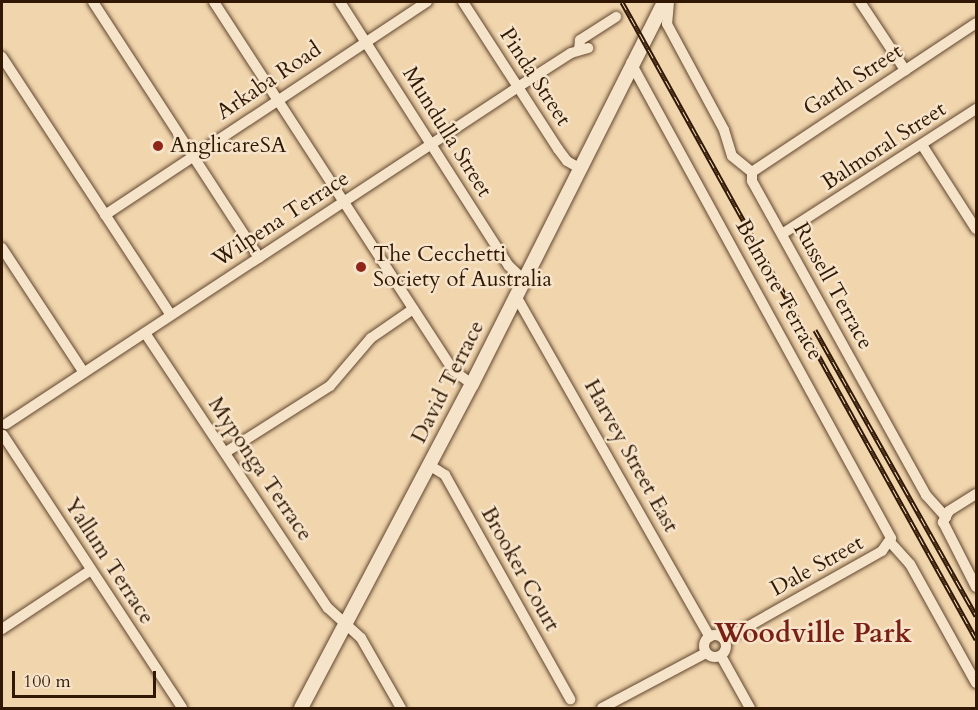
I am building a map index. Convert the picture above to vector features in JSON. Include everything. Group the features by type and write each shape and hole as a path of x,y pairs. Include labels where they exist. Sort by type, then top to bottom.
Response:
{"main road":[{"name":"David Terrace","path":"301,708 472,384 631,63 664,2"}],"street":[{"path":"93,2 259,258"},
{"path":"214,2 454,371 472,384"},
{"name":"Mundulla Street","path":"340,2 509,266 524,280"},
{"name":"Arkaba Road","path":"105,215 277,99 427,2"},
{"name":"Pinda Street","path":"463,2 567,161 579,168"},
{"name":"Russell Terrace","path":"669,2 667,24 724,130 732,156 752,172 752,181 932,505 946,517 943,522 946,533 976,587"},
{"path":"860,2 905,70"},
{"name":"Wilpena Terrace","path":"3,429 171,315 518,87 584,49 580,40 615,17"},
{"name":"Garth Street","path":"752,172 976,23"},
{"path":"2,57 171,315"},
{"name":"Belmore Terrace","path":"631,63 891,540 904,554 976,683"},
{"name":"Balmoral Street","path":"782,234 976,110"},
{"path":"922,145 976,229"},
{"path":"2,248 84,373"},
{"name":"Harvey Street East","path":"516,296 710,637"},
{"path":"226,452 330,386 371,338 413,309"},
{"name":"Myponga Terrace","path":"145,333 328,608 361,638 401,708"},
{"name":"Yallum Terrace","path":"3,429 91,570 182,708"},
{"name":"Brooker Court","path":"429,465 446,475 570,699"},
{"path":"946,517 976,494"},
{"name":"Dale Street","path":"724,640 891,540"},
{"path":"2,629 91,570"},
{"path":"706,652 705,643 710,637 724,640 726,647 721,656"},
{"path":"602,708 706,652 721,656 750,708"}],"railway":[{"path":"622,2 976,639"},
{"path":"815,330 976,616"}],"place":[{"name":"AnglicareSA","path":"158,146"},
{"name":"The Cecchetti Society of Australia","path":"361,267"}],"district":[{"name":"Woodville Park","path":"813,633"}]}
